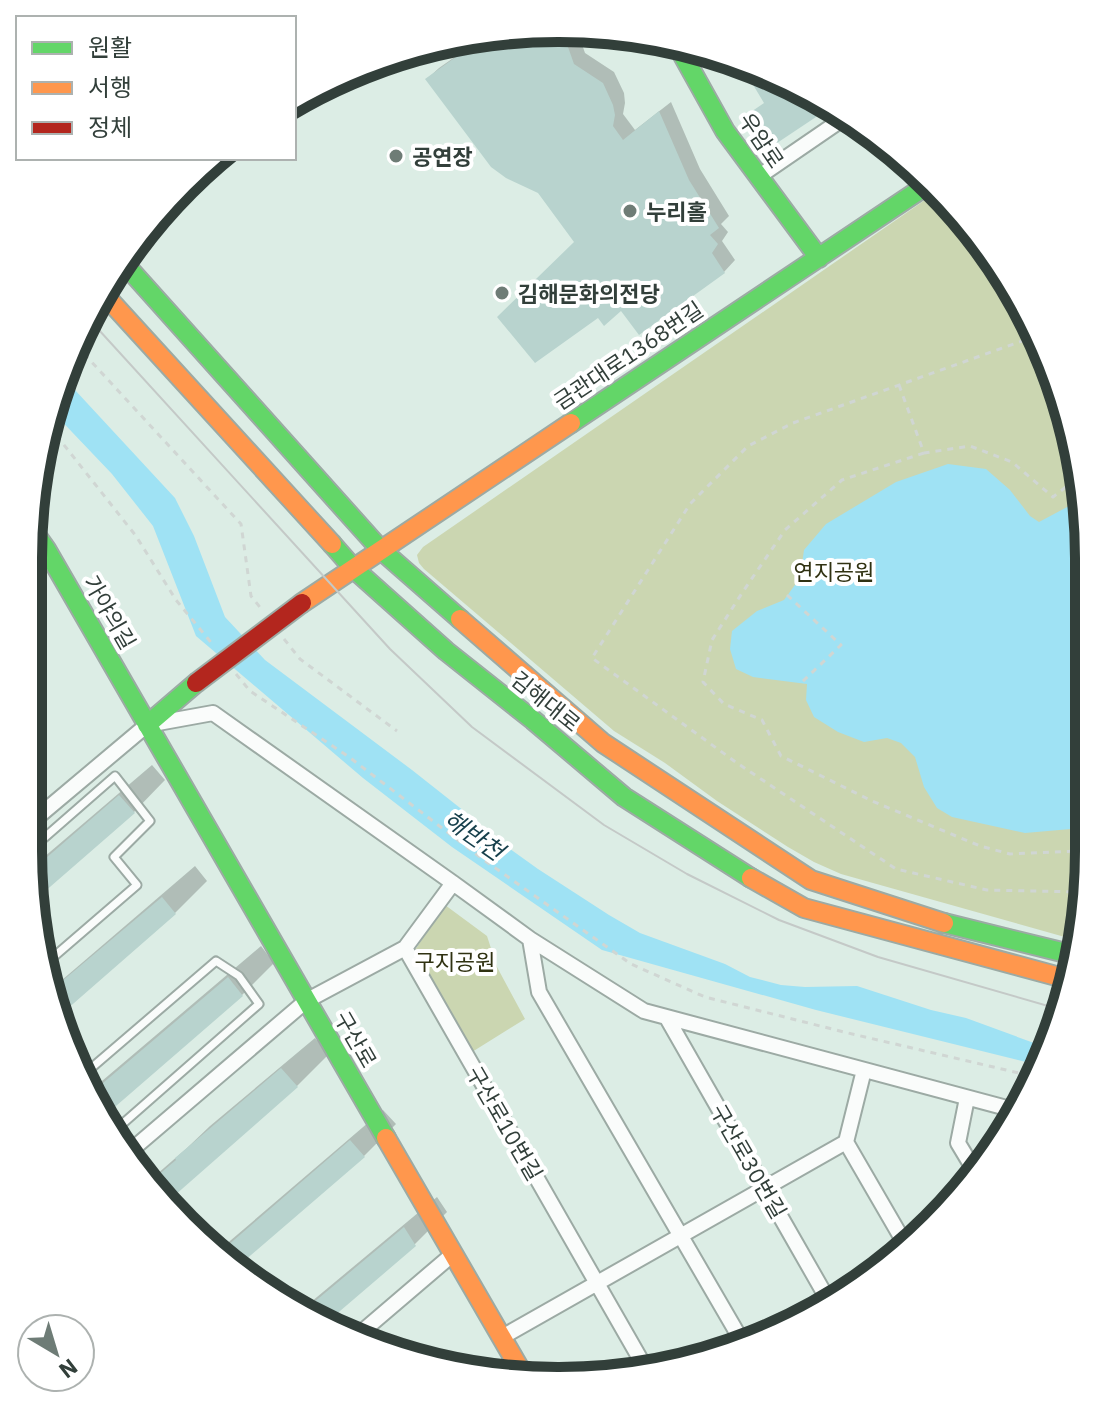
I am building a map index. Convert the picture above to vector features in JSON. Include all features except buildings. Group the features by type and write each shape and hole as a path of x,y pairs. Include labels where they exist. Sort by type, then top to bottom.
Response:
{"main road":[{"name":"우암로","path":"684,58 725,131 819,258"},
{"name":"금관대로1368번길","path":"147,725 196,683 302,603 920,190"},
{"name":"김해대로","path":"130,270 380,549 603,743 811,880 936,921 1065,953"},
{"name":"김해대로","path":"110,301 353,568 446,651 624,797 761,885 804,908 1059,977"},
{"name":"가야의길","path":"42,544 147,725"},
{"name":"구산로","path":"147,725 518,1365"}],"street":[{"path":"758,177 836,123"},
{"path":"42,813 147,725 213,713 530,939 644,1011 1006,1108"},
{"path":"136,1146 306,1001 405,948 453,883"},
{"path":"530,939 539,992 738,1335"},
{"name":"구산로10번길","path":"405,948 641,1360"},
{"name":"구산로30번길","path":"667,1018 824,1293"},
{"path":"864,1070 846,1142 901,1237"},
{"path":"967,1098 958,1143 970,1163"},
{"path":"502,1337 846,1142"},
{"path":"365,1330 453,1254"}],"lane":[{"path":"42,840 115,776 150,821 114,857 137,885 53,957"},
{"path":"90,1069 216,961 239,976 259,1004 121,1125"}],"path":[{"path":"1026,339 793,423 748,446 690,504 592,658 737,763 896,869 987,890 1073,892"},
{"path":"84,354 241,524 251,596 270,621"},
{"path":"899,385 924,453"},
{"path":"57,436 136,536 176,600 213,645"},
{"path":"1070,484 1053,497 1012,462 970,446 924,453 842,480 785,530 712,640 703,682 724,704 762,720 781,756 872,801 980,846 1010,854 1075,851"},
{"path":"787,595 841,645 801,683"},
{"path":"280,634 300,659 397,731"},
{"path":"231,668 250,691 349,757 484,860 631,964 705,997 1024,1074"}],"green space":[{"name":"연지공원","path":"928,198 988,272 1022,330 1048,392 1065,458 1071,491 1075,558 1075,850 1067,938 841,874 788,847 614,731 424,569 417,555 423,547"},
{"name":"구지공원","path":"445,905 487,936 497,967 525,1019 472,1052 416,970 415,950"}],"water":[{"name":"해반천","path":"71,386 175,498 194,536 225,617 265,660 412,770 492,836 609,915 640,933 725,964 750,977 781,985 857,986 966,1018 1038,1044 1029,1063 816,1010 602,950 452,847 363,778 196,636 153,526 112,474 61,421"},
{"path":"948,464 986,469 1039,522 1072,504 1075,829 1025,833 952,817 937,808 924,787 915,757 901,743 887,738 864,742 838,732 814,717 806,700 807,684 753,677 736,669 730,649 732,631 757,611 784,600 800,578 804,550 826,524 896,482"}],"tram line":[{"path":"96,327 390,649 472,727 604,825 687,874 779,920 878,957 1051,1007"}],"traffic: fast":[{"path":"684,58 725,131 819,258"},
{"path":"571,423 920,190"},
{"path":"130,270 380,549 460,619"},
{"path":"42,544 386,1138"},
{"path":"332,544 353,568 446,651 624,797 751,878"},
{"path":"147,725 196,683"},
{"path":"944,923 1065,953"}],"traffic: slow":[{"path":"110,301 332,544"},
{"path":"302,603 571,423"},
{"path":"460,619 603,743 811,880 944,923"},
{"path":"751,878 804,908 1059,977"},
{"path":"386,1138 518,1365"}],"traffic: jam":[{"path":"196,683 302,603"}],"place":[{"name":"공연장","path":"396,156"},
{"name":"누리홀","path":"630,211"},
{"name":"김해문화의전당","path":"502,293"}]}
